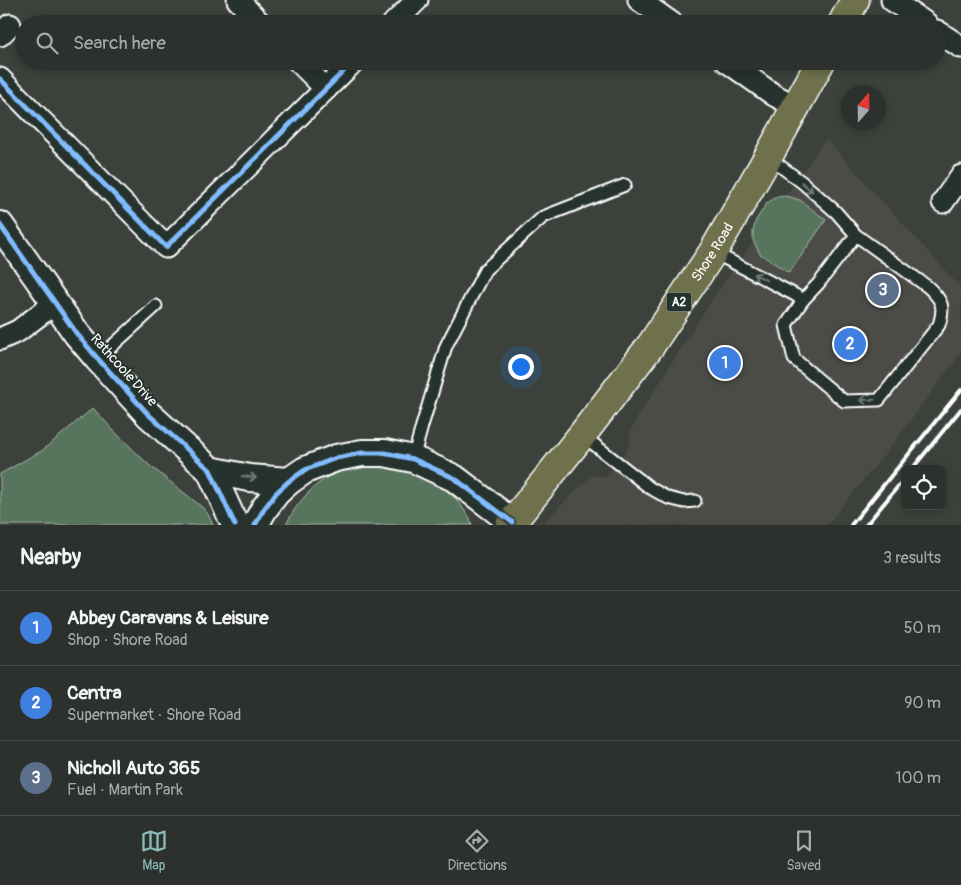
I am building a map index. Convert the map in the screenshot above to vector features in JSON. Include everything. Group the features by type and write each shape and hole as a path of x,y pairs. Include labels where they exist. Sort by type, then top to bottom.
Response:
{"main road":[{"path":"847,15 855,0"},
{"name":"Shore Road","path":"511,523 651,345 713,252 816,70"}],"street":[{"path":"238,0 252,15"},
{"path":"401,15 417,0"},
{"path":"639,0 660,15"},
{"path":"892,0 914,15"},
{"path":"946,37 961,47"},
{"path":"307,70 326,89"},
{"path":"0,79 166,248 345,70"},
{"path":"739,70 774,95 796,107"},
{"path":"943,202 961,176"},
{"name":"Rathcoole Drive","path":"0,225 77,334 98,359 148,414 210,470 236,525"},
{"path":"0,339 18,331 55,303"},
{"path":"255,525 276,493 289,480 305,470 336,458 362,453 385,453 413,459 454,478 511,523"},
{"path":"210,470 249,478 289,480"}],"lane":[{"path":"768,157 803,183 836,212 856,235 928,287 938,296 943,306 939,325 878,400 844,401 794,359 786,325 803,300 819,283 856,235"},
{"path":"413,459 446,346 485,270 543,216 625,185"},
{"path":"713,252 803,300"},
{"path":"98,359 156,306"},
{"path":"582,435 650,488 668,498 684,502 695,501"}],"shaded area":[{"path":"826,139 961,288 961,353 885,454 827,525 541,525 590,477 597,475 606,477 629,447 631,430 634,423 709,304"}],"green space":[{"path":"786,196 800,200 826,220 789,273 760,254 753,240 756,220 767,203 776,197"},
{"path":"93,408 149,465 202,507 213,525 0,525 0,474 43,450"},
{"path":"387,467 417,473 439,483 458,501 470,518 472,525 286,525 295,509 307,494 329,476 349,469"}],"railway":[{"path":"851,525 961,390"},
{"path":"915,465 961,409"},
{"path":"866,525 901,483"}],"cycle path":[{"path":"0,79 166,247 345,70"},
{"path":"0,225 77,334 98,359 148,414 210,470 235,525"},
{"path":"255,525 276,493 305,470 336,458 362,453 385,453 413,459 454,478 512,522"}],"place":[{"name":"Nicholl Auto 365","path":"883,290"},
{"name":"Centra","path":"850,344"},
{"name":"Abbey Caravans & Leisure","path":"725,363"}]}
